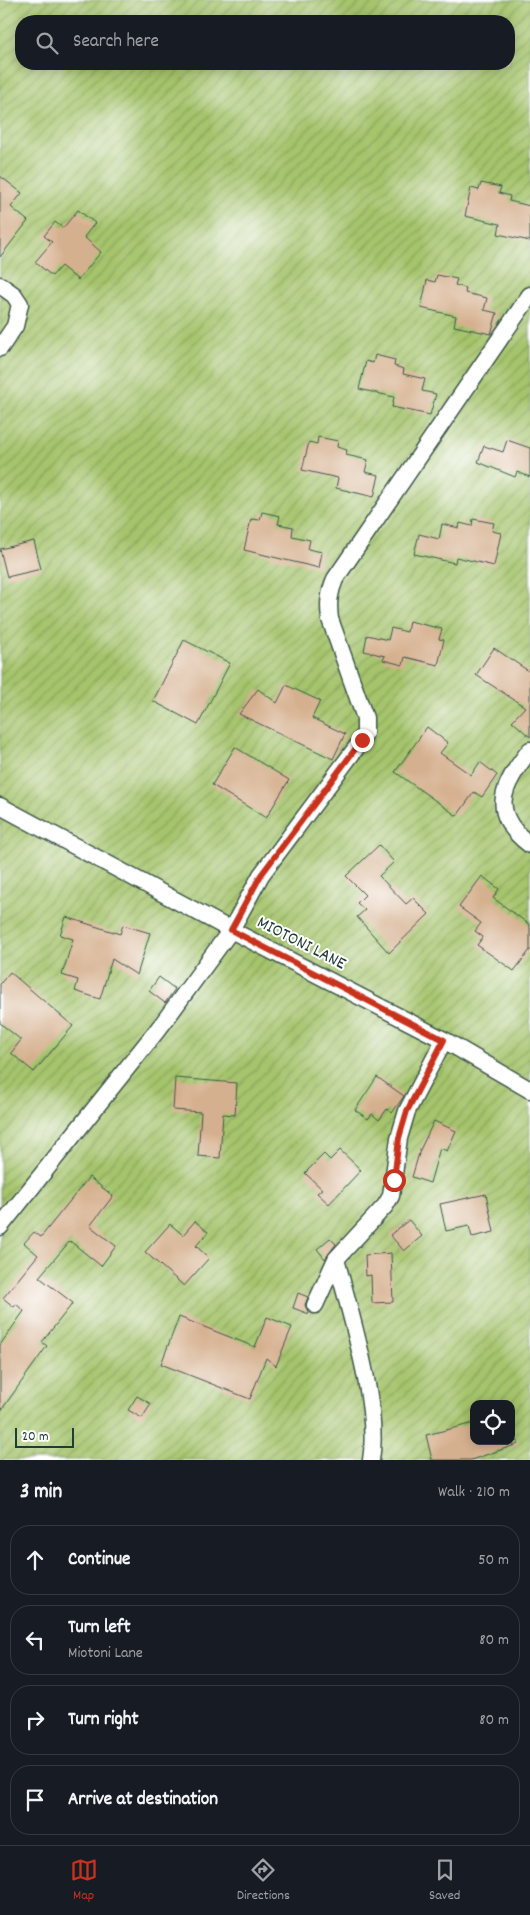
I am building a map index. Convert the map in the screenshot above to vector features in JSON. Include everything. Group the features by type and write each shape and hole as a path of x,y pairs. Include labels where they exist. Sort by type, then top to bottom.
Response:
{"street":[{"path":"0,285 14,295 20,304 15,326 0,348"},
{"path":"0,1227 163,1023 231,930 254,884 365,733 365,718 330,619 328,607 335,579 530,295"},
{"path":"530,750 511,775 504,798 504,810 506,819 518,836 530,845"},
{"name":"MIOTONI LANE","path":"0,806 231,930 444,1040 530,1090"},
{"path":"315,1305 336,1259 391,1196 399,1138 407,1111 444,1040"},
{"path":"336,1259 360,1352 370,1407 373,1449 371,1460"}],"green space":[{"path":"0,0 530,0 530,1460 0,1460"}],"building":[{"path":"0,176 22,193 11,207 28,221 0,257"},
{"path":"481,183 501,187 499,193 510,196 509,201 530,206 530,241 498,234 500,224 465,216 471,188 479,190"},
{"path":"78,210 95,223 84,237 101,252 78,280 61,266 52,276 35,262 52,242 44,236 55,222 63,228"},
{"path":"437,275 457,279 455,285 466,288 465,293 487,298 484,310 497,313 491,334 454,326 456,316 421,308 427,280 435,282"},
{"path":"375,355 395,360 394,366 404,369 403,374 425,379 422,391 436,394 430,415 392,407 394,397 359,389 366,361 373,363"},
{"path":"318,437 338,441 337,447 347,450 346,455 368,460 365,472 379,475 374,497 336,488 338,478 302,470 309,442 317,444"},
{"path":"507,440 530,448 530,477 517,472 515,477 478,462 484,446 503,452"},
{"path":"262,512 280,516 278,524 293,527 292,536 310,540 308,549 322,552 319,568 244,550 251,519 260,520"},
{"path":"473,519 494,523 492,531 501,533 494,566 456,557 455,563 414,554 419,534 439,539 442,524 459,528 460,523 472,526"},
{"path":"34,541 41,569 7,577 0,549"},
{"path":"409,621 442,629 439,639 444,640 438,665 405,657 403,665 383,660 385,656 364,651 367,635 388,640 391,628 407,632"},
{"path":"184,640 230,663 198,725 153,701"},
{"path":"494,648 530,672 530,737 512,721 525,707 476,675"},
{"path":"286,685 320,701 312,718 345,734 333,759 239,714 258,689 277,703"},
{"path":"427,727 448,743 440,753 471,775 480,762 497,775 482,797 474,792 457,816 395,772"},
{"path":"235,747 289,780 266,818 212,785"},
{"path":"379,845 394,862 379,876 406,904 413,898 429,914 389,953 357,917 365,910 357,903 365,895 346,876"},
{"path":"482,876 499,889 493,898 530,925 530,950 514,971 477,945 483,937 475,931 481,923 459,907"},
{"path":"66,917 120,934 123,925 150,933 137,975 112,959 100,999 75,991 78,980 62,975 73,939 60,935"},
{"path":"10,972 73,1026 34,1072 11,1053 21,1040 0,1023 0,984"},
{"path":"159,977 175,989 165,1003 149,991"},
{"path":"377,1077 404,1096 392,1113 387,1109 379,1120 372,1114 368,1119 355,1110"},
{"path":"175,1078 237,1083 235,1115 223,1114 220,1158 198,1156 201,1112 173,1110"},
{"path":"434,1121 456,1131 447,1151 440,1148 430,1183 412,1177 420,1150"},
{"path":"340,1150 361,1170 329,1204 317,1193 322,1189 305,1173 324,1154 330,1160"},
{"path":"89,1177 113,1196 90,1226 116,1246 101,1266 70,1241 39,1277 73,1303 42,1342 47,1346 0,1412 0,1345 24,1311 16,1304 14,1307 3,1298 38,1255 24,1243 34,1232 41,1237"},
{"path":"486,1194 494,1232 472,1237 469,1226 446,1231 440,1204"},
{"path":"409,1220 422,1236 404,1251 390,1235"},
{"path":"195,1221 208,1232 196,1246 209,1258 184,1286 145,1252 170,1224 183,1235"},
{"path":"330,1238 336,1244 325,1259 317,1249"},
{"path":"391,1253 393,1302 372,1303 371,1275 366,1276 365,1255"},
{"path":"298,1293 308,1297 305,1305 309,1314 293,1308"},
{"path":"179,1317 255,1347 267,1317 292,1327 276,1366 266,1358 250,1399 161,1364"},
{"path":"137,1396 151,1404 142,1418 128,1410"},
{"path":"470,1424 470,1445 515,1445 515,1441 518,1441 518,1444 471,1460 432,1460 426,1435"}],"route":[{"path":"362,740 254,884 231,930 444,1040 407,1111 399,1138 394,1180"}]}
